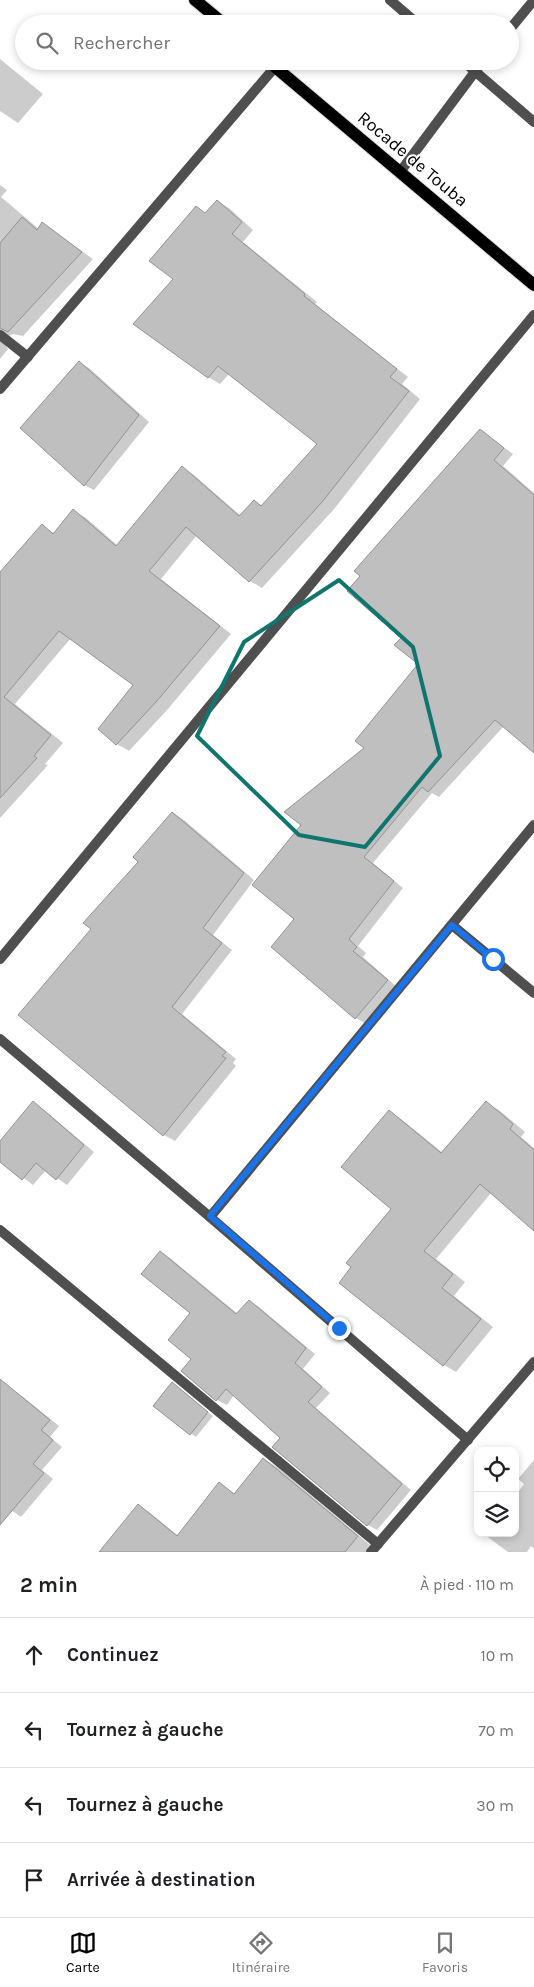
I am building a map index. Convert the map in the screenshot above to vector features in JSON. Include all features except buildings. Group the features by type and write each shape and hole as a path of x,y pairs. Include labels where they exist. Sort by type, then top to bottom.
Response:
{"main road":[{"path":"195,0 213,15"},
{"name":"Rocade de Touba","path":"279,70 534,285"}],"street":[{"path":"390,0 408,15"},
{"path":"519,18 534,0"},
{"path":"0,389 267,70"},
{"path":"400,172 475,71 534,122"},
{"path":"0,959 534,315"},
{"path":"0,334 28,357"},
{"path":"210,1216 534,826"},
{"path":"452,925 534,993"},
{"path":"0,1039 210,1216 468,1440"},
{"path":"0,1230 374,1548 534,1362"}],"highlighted area":[{"path":"339,580 413,647 440,756 365,847 299,835 197,736 244,642"}],"route":[{"path":"339,1328 210,1216 452,925 493,959"}]}
